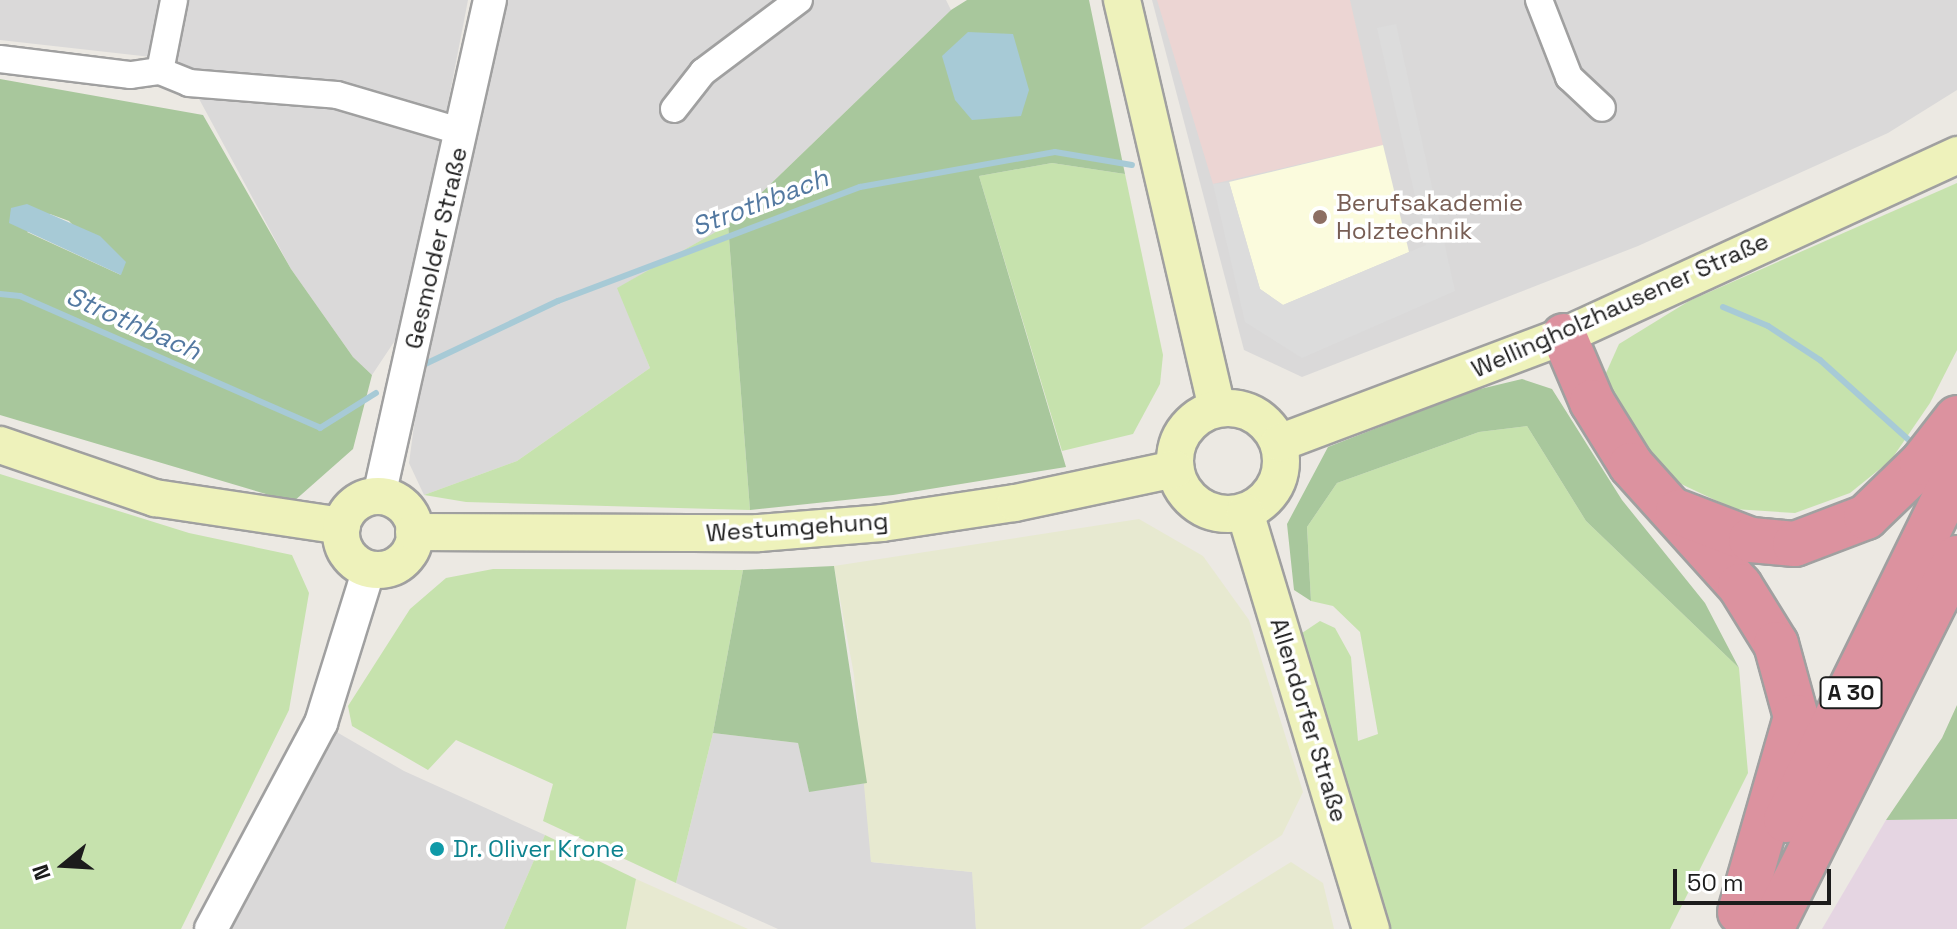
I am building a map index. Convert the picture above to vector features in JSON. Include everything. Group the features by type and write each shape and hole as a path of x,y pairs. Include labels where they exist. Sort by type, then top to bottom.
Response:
{"highway":[{"path":"1564,336 1592,402 1615,440 1740,586 1776,644 1796,717 1747,923"},
{"path":"1671,509 1751,540 1795,544 1866,517 1922,463 1957,418"},
{"name":"A 30","path":"1747,923 1957,472"},
{"name":"A 30","path":"1747,923 1957,558"}],"main road":[{"path":"1122,0 1217,408"},
{"name":"Wellingholzhausener Straße","path":"1279,443 1564,336 1957,155"},
{"path":"1232,407 1261,418 1279,443 1277,485 1245,512 1227,515 1193,501 1175,469 1180,437 1202,414 1217,408 1232,407"},
{"path":"0,445 155,498 342,526"},
{"name":"Westumgehung","path":"414,532 657,535 867,524 1015,503 1175,469"},
{"path":"379,496 400,503 414,532 401,562 369,569 344,548 342,526 351,508 379,496"},
{"name":"Allendorfer Straße","path":"1245,512 1371,929"}],"street":[{"path":"160,71 174,0"},
{"name":"Gesmolder Straße","path":"379,496 463,132 490,0"},
{"path":"674,109 703,72 799,0"},
{"path":"1539,0 1569,77 1602,108"},
{"path":"0,59 131,75 160,71 189,83 337,95 463,132"},
{"path":"211,929 321,723 369,569"}],"shaded area":[{"path":"0,0 468,0 427,212 396,339 372,375 353,357 291,269 178,60 0,40"},
{"path":"508,0 946,0 951,10 728,225 618,288 650,368 517,461 424,495 409,463 415,418"},
{"path":"1152,0 1957,0 1957,90 1888,133 1638,246 1302,377 1244,350"},
{"path":"1157,0 1350,0 1383,145 1213,184"},
{"path":"1396,24 1455,291 1302,358 1245,322 1213,184 1229,182 1260,289 1283,305 1426,245 1377,28"},
{"name":"Berufsakademie Holztechnik","path":"1383,145 1409,252 1283,305 1260,289 1229,182"},
{"path":"1139,519 1203,556 1249,620 1303,792 1282,835 1140,929 976,929 972,872 871,862 854,675 834,566"},
{"path":"321,723 404,771 545,835 504,929 211,929"},
{"path":"713,733 798,743 809,791 867,783 871,862 973,872 976,929 778,929 676,883"},
{"path":"1957,819 1957,929 1822,929 1886,820"},
{"path":"1291,862 1323,883 1334,929 1183,929"},
{"path":"636,879 748,929 626,929"}],"green space":[{"path":"967,0 1089,0 1125,174 1052,163 979,176 1066,467 893,495 750,510 728,225 951,10"},
{"path":"0,79 203,115 291,269 353,357 372,375 353,449 293,502 0,415","holes":["50,214 69,221 121,275 27,232"]},
{"path":"1052,163 1125,174 1163,355 1160,384 1133,434 1062,451 979,176"},
{"path":"1957,183 1957,350 1930,403 1891,460 1850,493 1795,513 1734,509 1679,483 1625,426 1606,388 1606,373 1619,344 1689,301"},
{"path":"728,225 750,510 466,502 424,495 517,461 650,368 617,288"},
{"path":"1522,379 1552,389 1622,500 1705,603 1739,668 1586,521 1527,426 1479,432 1337,483 1307,527 1311,601 1294,590 1287,524 1328,447 1472,391"},
{"path":"1527,426 1586,521 1739,668 1748,773 1670,929 1389,929 1302,633 1320,621 1335,628 1351,657 1358,741 1378,734 1360,632 1333,606 1311,601 1307,527 1337,483 1479,432"},
{"path":"0,474 189,533 292,555 309,593 289,710 181,929 0,929"},
{"path":"834,566 867,783 809,792 798,743 713,733 743,570"},
{"path":"493,569 743,570 713,733 676,883 543,821 553,784 456,740 428,770 352,726 348,706 410,609 446,578"},
{"path":"1957,705 1957,819 1886,820 1942,738"},
{"path":"545,835 636,879 626,929 504,929"}],"water":[{"path":"968,32 1013,34 1029,90 1021,116 972,120 955,100 942,56"},
{"path":"27,204 100,236 126,262 121,275 9,223 11,208"}],"waterway":[{"name":"Strothbach","path":"421,366 558,301 860,187 1055,152 1132,165"},
{"name":"Strothbach","path":"0,294 20,296 320,428 376,393"},
{"path":"1723,307 1768,326 1820,360 1909,440"}],"place":[{"name":"Berufsakademie Holztechnik","path":"1320,217"},
{"name":"Dr. Oliver Krone","path":"437,849"}]}
